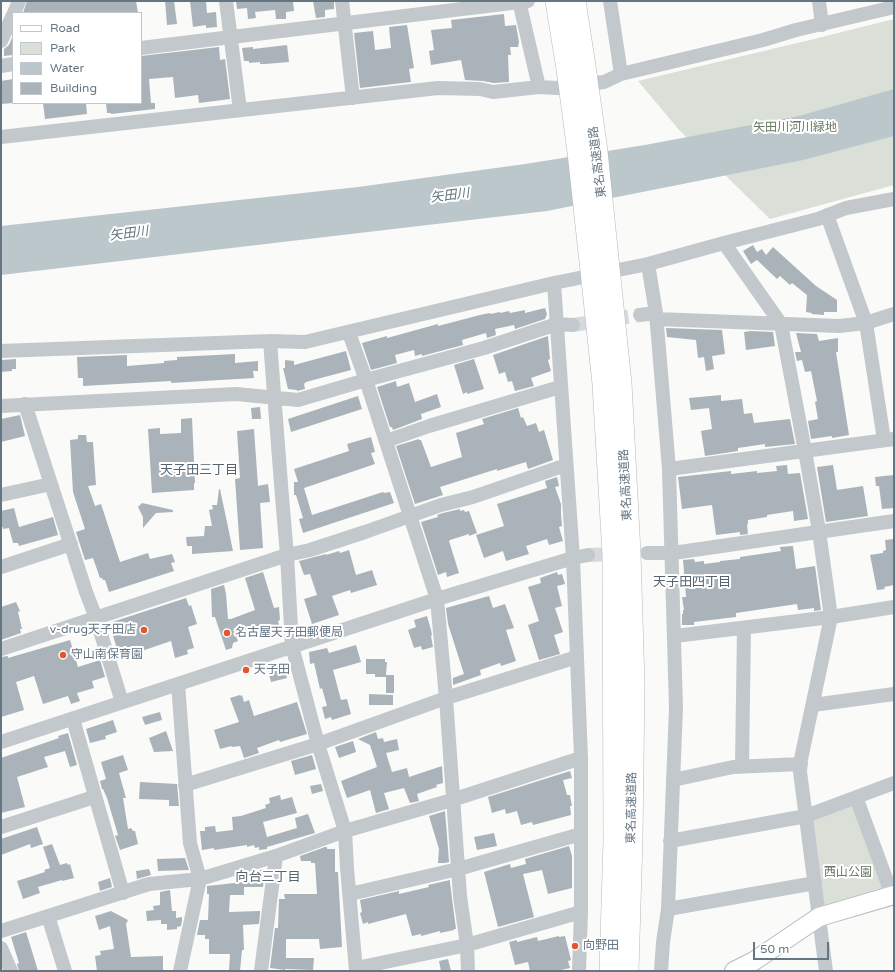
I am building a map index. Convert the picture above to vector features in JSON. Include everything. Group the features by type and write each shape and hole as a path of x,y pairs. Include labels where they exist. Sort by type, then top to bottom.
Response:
{"highway":[{"name":"東名高速道路","path":"556,1 576,67 597,152 603,384 613,555 614,840 610,971"},
{"name":"東名高速道路","path":"575,1 576,67"},
{"name":"東名高速道路","path":"601,279 621,383 630,553 634,684 632,839 628,971"}],"main road":[{"path":"734,971 754,961 819,917 893,895"}],"street":[{"path":"14,12 19,1"},
{"path":"226,1 240,110"},
{"path":"342,1 343,24 352,98"},
{"path":"142,48 522,1 539,87"},
{"path":"610,1 621,74"},
{"path":"819,1 822,25"},
{"path":"1,137 438,88 480,89 493,92 539,87 556,88 604,82 621,74 894,7"},
{"path":"1,41 12,16"},
{"path":"1,66 12,64"},
{"path":"1,350 270,340 305,342 349,333 554,283 648,264 818,219 846,208 894,198"},
{"path":"669,469 889,439 866,322 827,215"},
{"path":"724,243 781,324 819,532 831,617 800,764 826,971"},
{"path":"648,264 656,316 669,469 675,636 676,708 668,909 663,942 662,971"},
{"path":"554,283 573,558 581,758 581,912 579,971"},
{"path":"640,315 781,324 839,326 866,322 894,314"},
{"path":"1,406 236,394 298,400 484,348 557,324 573,325"},
{"path":"349,333 366,380 437,599 446,698 452,800 467,945 468,971"},
{"path":"270,340 287,555 292,646 318,744 346,831 356,969 467,945 581,912"},
{"path":"386,441 429,426 560,387"},
{"path":"25,404 96,618 122,702"},
{"path":"1,648 287,555 317,547 441,504 473,497 566,465"},
{"path":"1,495 51,484"},
{"path":"647,553 673,552 894,521"},
{"path":"1,567 71,544"},
{"path":"1,742 437,599 573,558 588,555"},
{"path":"675,636 831,617 894,607"},
{"path":"742,766 744,628"},
{"path":"185,785 318,744 446,698 577,657"},
{"path":"178,684 190,843 200,879 180,971"},
{"path":"813,705 894,694"},
{"path":"72,719 123,893"},
{"path":"1,931 149,884 200,879 276,856 346,831 452,800 581,758"},
{"path":"673,780 733,767 800,764"},
{"path":"670,841 806,816 894,783"},
{"path":"1,827 94,797"},
{"path":"856,797 893,895"},
{"path":"350,894 458,868 581,834"},
{"path":"261,971 276,856"},
{"path":"668,909 815,883"},
{"path":"48,916 65,971"},
{"path":"1,948 11,971"}],"green space":[{"name":"矢田川河川緑地","path":"894,19 894,185 770,219 680,131 638,81 814,39"},
{"name":"西山公園","path":"853,803 887,892 823,911 809,819"}],"water":[{"name":"矢田川","path":"894,89 894,136 803,160 547,211 1,275 1,226 358,187 525,164 645,145 799,116"}],"building":[{"path":"27,1 136,1 138,12 23,12"},
{"path":"165,1 174,1 177,24 167,25"},
{"path":"190,1 206,1 207,13 216,12 217,27 206,28 206,25 193,27"},
{"path":"236,1 293,1 294,11 286,12 286,19 276,19 275,10 255,12 256,18 248,19 247,8 237,9"},
{"path":"313,1 334,1 334,9 325,10 325,17 316,18"},
{"path":"504,14 505,26 516,25 519,42 518,47 510,47 511,55 508,55 509,82 494,83 465,80 461,60 431,65 429,51 434,50 431,30 452,28 451,20"},
{"path":"407,25 414,68 409,69 411,82 360,88 354,33 373,31 375,50 391,48 389,27"},
{"path":"12,38 12,55 4,56 4,49 9,45"},
{"path":"287,45 289,62 260,64 260,62 249,63 249,61 244,61 242,48 253,47 253,49"},
{"path":"219,47 220,60 225,59 230,99 199,103 198,95 175,98 173,77 149,79 151,103 155,103 155,109 111,114 107,113 106,104 142,104 142,56"},
{"path":"12,79 12,103 1,104 1,81"},
{"path":"43,104 86,104 87,114 45,119"},
{"path":"753,245 757,252 762,249 766,255 773,247 816,286 837,300 837,312 824,312 824,315 806,312 807,295 792,283 790,285 780,276 777,279 757,260 751,264 743,251"},
{"path":"545,308 547,314 545,319 515,329 514,325 495,329 496,335 487,338 486,333 462,340 463,345 422,356 422,354 415,356 414,350 395,355 397,363 371,370 362,343 490,313 509,311 510,313 525,310 525,313"},
{"path":"666,328 722,330 725,354 712,356 714,369 706,371 704,357 698,358 696,340 667,337"},
{"path":"744,332 773,332 775,346 746,350"},
{"path":"796,333 817,334 819,341 838,338 838,352 836,352 849,435 832,438 832,436 811,439 808,421 818,419 815,402 817,401 811,371 805,372 802,360 797,361 795,352 801,352"},
{"path":"548,336 550,359 548,360 551,371 531,378 534,386 515,391 512,381 508,382 505,372 499,374 493,355"},
{"path":"346,351 351,370 306,382 304,384 305,389 297,391 288,389 283,368 285,368 285,360 294,361 294,365"},
{"path":"235,354 235,363 258,361 258,371 253,371 254,378 83,386 83,378 78,378 77,357 127,355 127,366 164,363 164,361 177,360 177,357"},
{"path":"16,359 16,369 1,372 1,360"},
{"path":"474,359 484,389 463,394 454,365"},
{"path":"396,381 397,387 409,383 415,402 437,394 441,407 421,414 422,419 393,430 392,427 390,427 377,387"},
{"path":"721,395 721,401 742,399 744,414 752,413 754,423 790,419 795,444 765,447 765,444 738,448 738,451 705,456 701,431 712,429 709,408 691,410 689,398"},
{"path":"358,396 362,409 291,432 288,419"},
{"path":"260,407 261,419 252,419 251,408"},
{"path":"518,408 521,418 523,417 527,426 536,423 539,432 544,430 553,460 528,469 526,462 497,471 497,469 440,487 443,495 415,504 396,446 419,439 421,440 431,467 462,457 456,433 484,424 482,419"},
{"path":"20,415 25,436 1,442 1,419"},
{"path":"192,418 194,490 152,493 148,429 160,428 160,434 181,433 181,419"},
{"path":"254,429 258,486 268,484 270,502 260,503 263,548 240,550 235,479 240,478 237,431"},
{"path":"78,435 86,435 87,442 93,442 96,485 88,486 95,506 101,504 120,562 148,553 150,559 172,554 175,562 171,563 174,571 109,592 105,580 100,578 93,558 85,560 76,532 85,529 73,492 70,440 78,439"},
{"path":"371,437 375,452 371,453 375,464 304,488 312,515 383,492 390,492 394,503 303,533 299,519 303,518 296,495 294,495 294,482 298,482 294,469 349,451 347,444"},
{"path":"787,465 788,474 800,473 808,519 794,521 793,511 767,515 767,517 748,520 748,534 740,535 740,532 716,535 712,505 682,509 678,477 731,471 731,474 757,471 757,473 777,471 776,466"},
{"path":"833,465 837,490 863,486 868,516 826,522 817,467"},
{"path":"894,475 894,508 882,509 879,486 876,486 875,477"},
{"path":"557,477 559,486 555,487 561,504 562,526 559,527 563,541 549,545 547,539 526,546 529,554 506,561 503,551 484,558 476,535 504,526 497,504 547,488 545,481"},
{"path":"219,489 233,551 192,554 192,546 187,546 186,537 204,536 205,526 212,526 209,510 213,509 212,505 217,505"},
{"path":"142,503 173,510 173,512 156,513 143,528 143,517 138,507"},
{"path":"14,508 19,527 53,517 58,535 19,546 18,543 13,543 9,528 1,528 1,511"},
{"path":"460,509 460,511 469,511 477,533 469,536 469,534 449,541 459,573 447,577 446,572 438,575 421,522 438,517 437,515 443,513"},
{"path":"894,539 894,585 884,587 885,589 877,590 870,555 883,553 883,551 886,550 885,540"},
{"path":"793,546 796,569 815,566 821,610 814,611 814,608 798,610 797,604 736,613 736,617 694,622 694,625 682,625 682,614 684,610 682,597 686,597 683,560 694,559 695,562 704,561 704,564 720,562 740,559 740,557 781,551 780,547"},
{"path":"349,550 356,575 372,570 377,585 351,593 350,590 332,596 339,615 312,624 304,599 317,595 310,574 304,575 299,561"},
{"path":"263,572 274,608 279,607 280,620 278,621 281,631 276,632 277,636 268,639 263,625 235,633 238,641 233,643 232,648 226,650 215,617 212,617 211,589 224,585 228,619 231,619 255,610 245,578"},
{"path":"557,572 558,575 562,574 565,584 557,586 562,606 555,608 563,632 554,635 560,654 539,660 528,625 539,621 528,587 541,583 540,578"},
{"path":"489,596 493,608 505,604 514,628 506,630 516,661 501,666 500,663 480,670 481,675 453,685 453,678 464,674 448,624 446,608"},
{"name":"v-drug天子田店","path":"186,598 189,606 191,605 197,624 188,627 194,648 187,650 188,654 175,658 171,641 130,655 129,652 119,655 109,623"},
{"path":"16,602 20,611 18,612 22,629 20,629 21,633 1,640 1,607"},
{"path":"427,616 432,635 433,647 422,650 421,646 414,648 408,630 416,627 414,620"},
{"path":"70,640 78,667 100,660 105,677 92,681 94,688 77,693 80,701 71,704 68,696 43,704 34,676 16,682 24,710 1,717 1,657 8,656 8,658"},
{"path":"356,645 361,662 333,670 341,700 347,699 351,714 332,720 331,717 325,719 322,707 327,706 322,688 320,689 314,663 310,664 309,652 327,648 329,653"},
{"path":"366,659 385,659 385,662 387,662 386,675 394,675 394,693 386,693 386,677 375,677 375,674 366,674"},
{"path":"284,666 287,678 271,682 268,671"},
{"path":"369,694 393,695 393,705 369,705"},
{"path":"242,695 244,702 249,700 254,716 297,702 307,734 280,742 279,740 257,748 259,753 244,758 240,746 231,746 220,749 214,730 239,722 230,698"},
{"path":"160,712 162,720 145,725 142,717"},
{"path":"113,720 117,732 105,736 106,739 90,743 86,729"},
{"path":"166,731 173,751 154,752 149,738"},
{"path":"376,732 378,739 383,738 384,742 397,739 399,750 386,753 392,772 407,768 409,777 442,766 443,783 436,785 437,787 417,794 419,801 410,803 404,788 384,793 389,809 376,813 370,790 347,798 341,781 377,767 370,745 358,739"},
{"path":"68,733 77,765 70,767 65,751 44,757 48,767 17,777 25,807 1,813 1,758 59,738 58,736"},
{"path":"353,741 356,752 339,758 335,747"},
{"path":"123,755 128,770 119,773 126,798 123,798 128,829 131,828 135,831 138,844 120,850 115,836 118,835 107,798 100,781 106,779 101,762"},
{"path":"312,755 316,769 295,775 291,761"},
{"path":"570,771 572,778 563,780 567,795 570,795 572,806 570,806 571,815 533,825 532,822 521,825 517,811 506,814 505,809 492,813 488,797"},
{"path":"140,782 177,784 179,806 169,806 169,800 139,799"},
{"path":"321,784 323,791 312,794 310,786"},
{"path":"280,795 281,800 292,797 297,813 263,822 267,837 297,828 295,818 308,814 315,833 267,847 267,849 259,850 259,847 255,848 254,845 247,847 247,845 214,850 214,848 202,850 200,831 205,831 205,827 215,826 216,832 233,830 232,817 241,816 266,808 265,805 270,803 269,798"},
{"path":"445,811 449,862 438,863 439,849 429,816"},
{"path":"37,827 43,844 31,848 30,844 1,855 1,839"},
{"path":"494,833 497,846 477,850 474,837"},
{"path":"52,844 60,865 67,863 68,865 70,864 74,878 38,887 40,893 23,899 17,881 45,872 44,870 50,868 43,847"},
{"path":"569,846 572,856 572,888 548,894 542,870 523,874 534,917 498,927 484,872 510,864 511,868 526,864 525,859"},
{"path":"327,847 327,849 335,849 335,872 338,872 342,947 320,949 319,939 286,939 286,958 314,958 313,970 285,970 270,968 275,928 278,928 279,899 285,899 284,894 317,894 315,863 311,863 311,861 301,861 300,856"},
{"path":"185,858 189,870 158,871 157,859"},
{"path":"149,869 151,875 137,879 136,871"},
{"path":"264,869 263,887 244,887 244,895 230,895 229,912 260,911 260,914 259,924 243,925 244,950 242,950 240,971 229,971 230,954 209,954 209,939 205,939 205,935 197,935 200,920 208,920 209,894 207,894 207,886 244,882 243,876 251,877 250,873"},
{"path":"110,878 112,887 100,891 98,882"},
{"path":"450,880 456,929 440,933 440,931 421,936 421,934 412,936 406,914 363,924 360,913 362,912 360,900 399,891 399,894"},
{"path":"170,890 172,911 176,911 176,918 182,917 182,920 181,926 177,927 177,929 167,930 167,924 161,924 161,920 147,921 146,911 154,910 153,906 160,905 160,892"},
{"path":"111,911 128,920 126,924 131,957 163,956 163,971 97,971 95,956 101,955 100,951 114,949 110,926 99,930 95,916"},
{"path":"26,932 38,971 19,971 17,964 19,963 11,937"},
{"path":"565,936 571,960 568,961 570,968 557,971 530,971 528,962 515,965 509,942 517,940 517,942 537,937 538,941"},
{"path":"448,959 451,971 441,971 439,961"}],"tunnel":[{"path":"573,325 640,315"},
{"path":"588,555 622,554"}],"place":[{"name":"v-drug天子田店","path":"144,630"},
{"name":"名古屋天子田郵便局","path":"227,633"},
{"name":"守山南保育園","path":"63,655"},
{"name":"天子田","path":"246,670"},
{"name":"向野田","path":"575,946"}],"district":[{"name":"天子田三丁目","path":"199,471"},
{"name":"天子田四丁目","path":"692,583"},
{"name":"向台三丁目","path":"268,878"}]}
